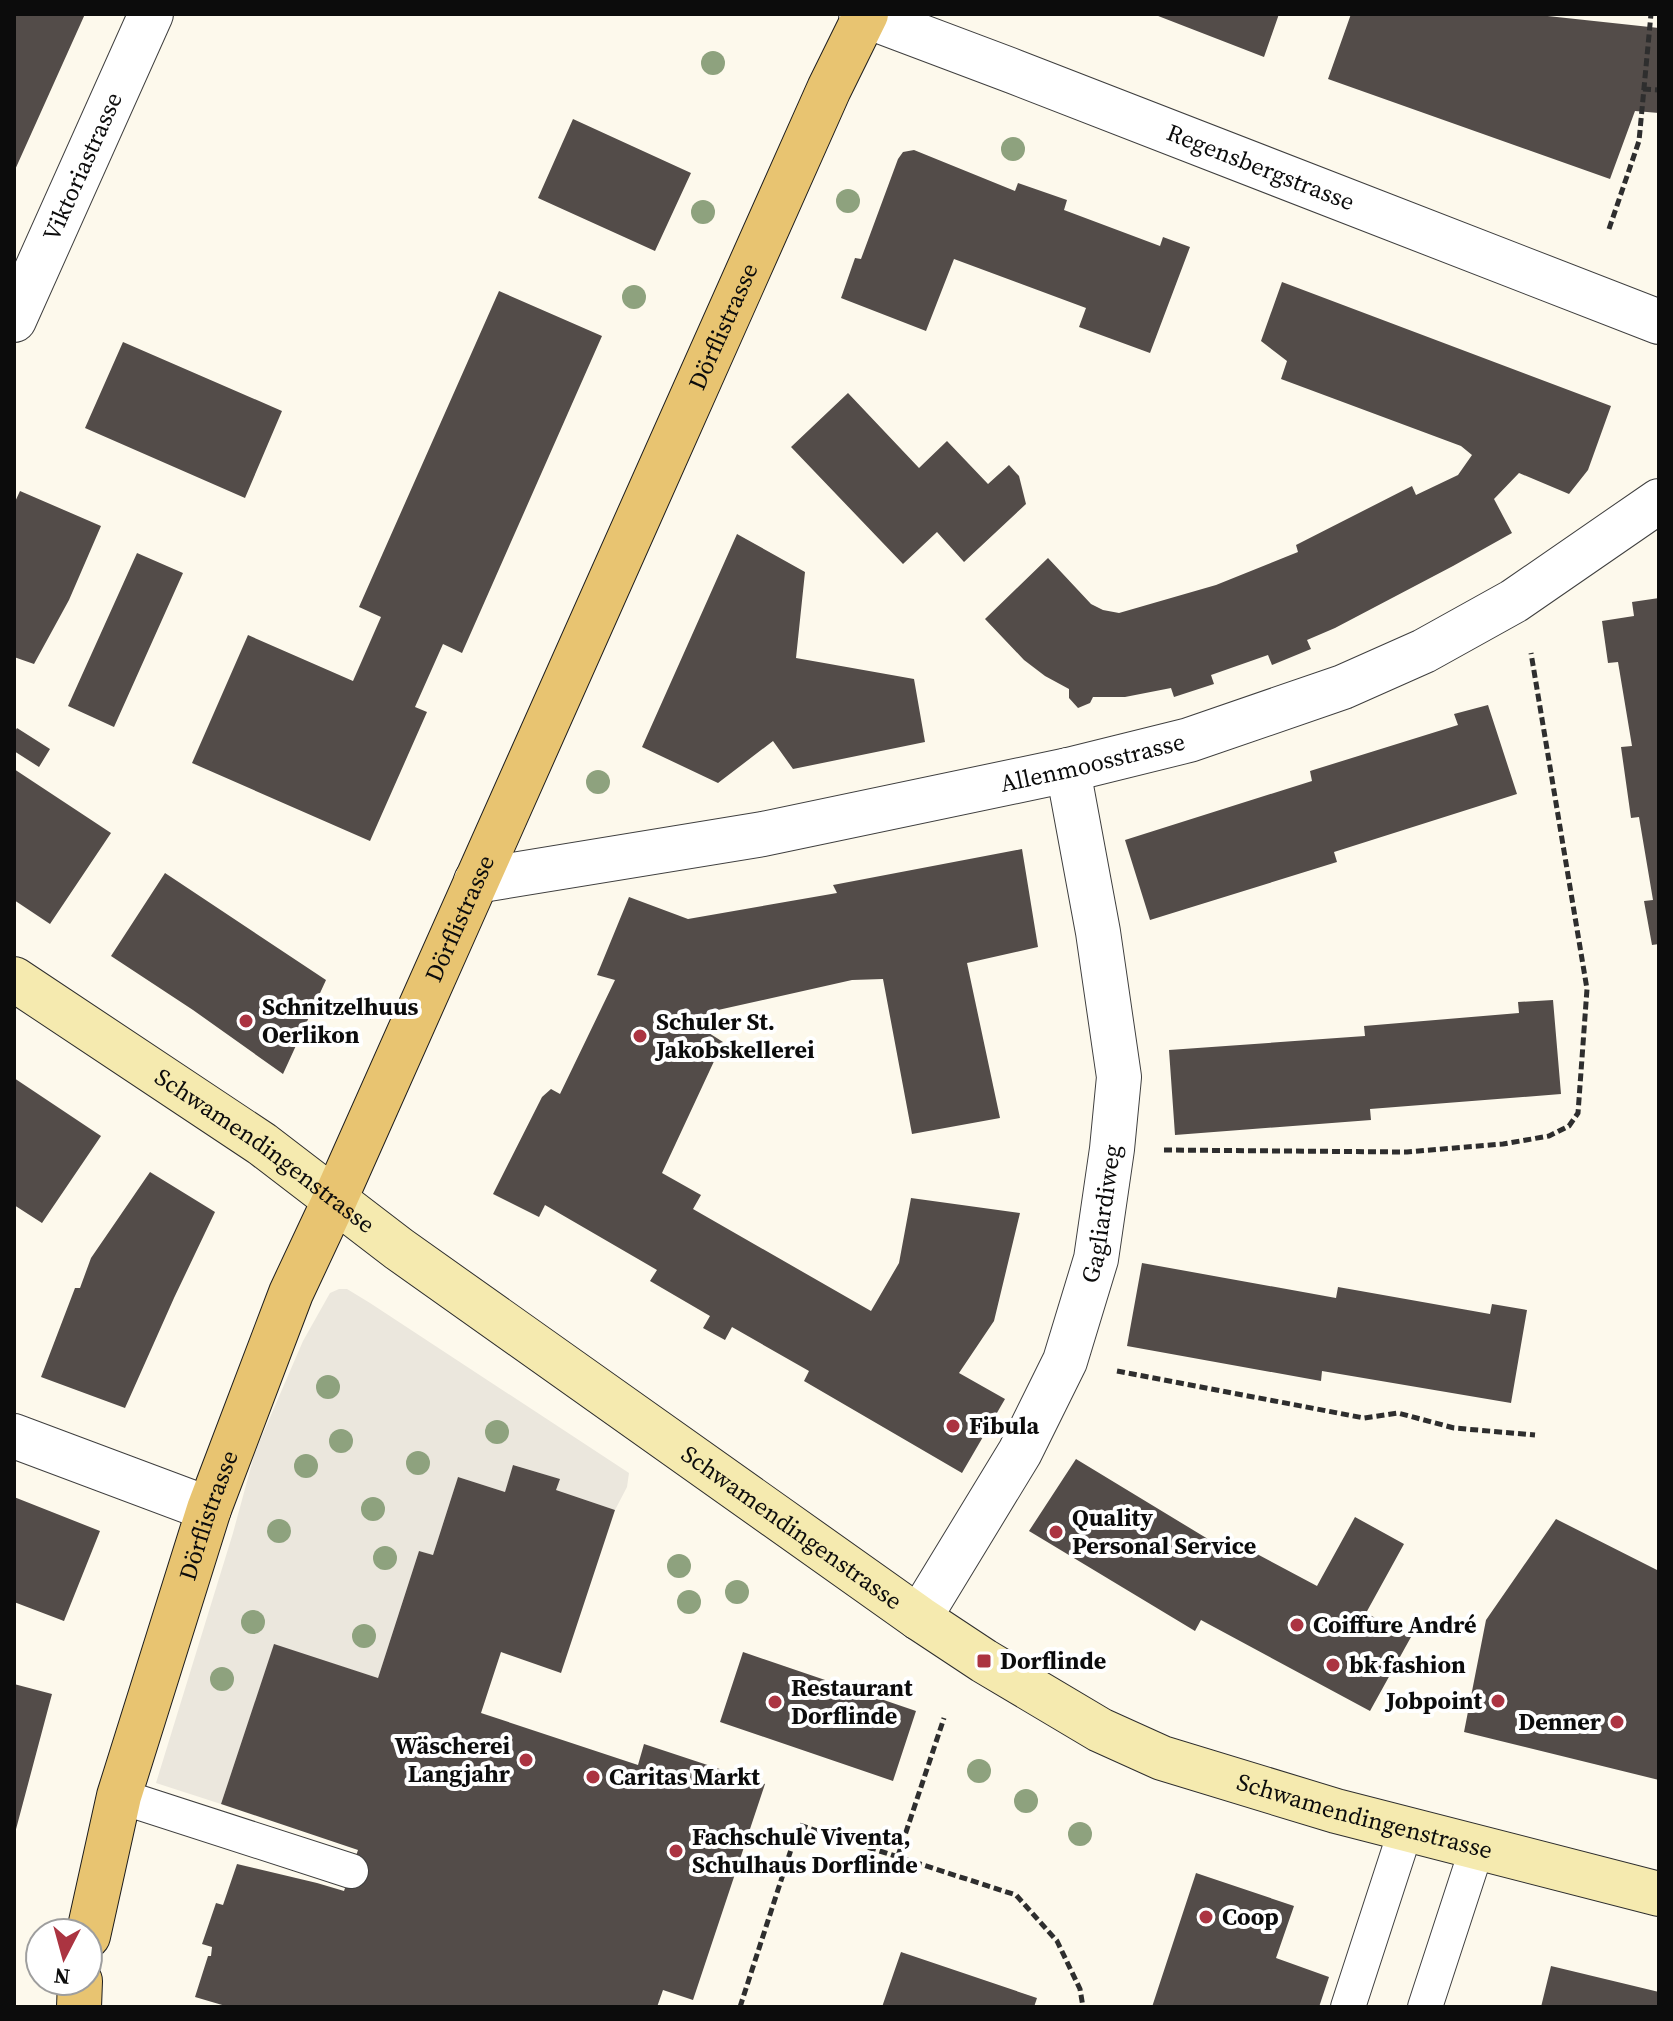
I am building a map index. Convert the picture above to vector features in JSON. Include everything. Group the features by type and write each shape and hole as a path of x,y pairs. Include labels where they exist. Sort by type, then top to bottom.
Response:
{"main road":[{"name":"Dörflistrasse","path":"92,1917 119,1796 209,1509 291,1293 864,14"}],"street":[{"name":"Viktoriastrasse","path":"14,320 151,14"},
{"name":"Regensbergstrasse","path":"864,14 1659,322"},
{"name":"Allenmoosstrasse","path":"476,881 763,834 1068,770 1189,740 1343,687 1410,657 1514,601 1659,501"},
{"name":"Gagliardiweg","path":"919,1618 1020,1452 1065,1361 1096,1259 1119,1077 1098,932 1068,770"},
{"name":"Schwamendingenstrasse","path":"14,979 262,1144 399,1249 919,1618 1100,1730 1162,1758 1336,1811 1659,1894"},
{"path":"14,1436 209,1509"}],"lane":[{"path":"119,1796 204,1811 351,1871"},
{"path":"1348,2007 1406,1829"},
{"path":"1425,2007 1477,1848"}],"path":[{"path":"1609,229 1639,141 1651,14"},
{"path":"1643,89 1659,90"},
{"path":"1112,1149 1407,1152 1518,1142 1549,1136 1569,1126 1578,1113 1587,989 1531,651"},
{"path":"1065,1361 1364,1418 1398,1413 1454,1428 1535,1435"},
{"path":"898,1856 944,1718"},
{"path":"740,2007 799,1825 1016,1895 1057,1941 1080,1989 1083,2007"}],"shaded area":[{"path":"347,1289 370,1303 629,1473 627,1487 615,1510 556,1490 559,1479 514,1465 505,1492 458,1477 433,1555 419,1551 378,1678 274,1645 221,1804 156,1783 255,1452 303,1341 330,1293"}],"building":[{"path":"14,14 85,14 14,172"},
{"path":"1153,14 1279,14 1264,57"},
{"path":"1351,14 1529,14 1659,28 1659,113 1635,111 1610,179 1328,79"},
{"path":"573,119 691,173 655,251 538,198"},
{"path":"914,150 1015,191 1018,183 1067,200 1064,210 1160,246 1163,237 1190,247 1150,353 1079,327 1086,308 954,259 926,331 841,298 855,258 861,259 898,159 903,152"},
{"path":"1282,282 1611,406 1588,470 1569,494 1519,473 1494,499 1512,533 1307,640 1311,649 1272,665 1268,655 1211,675 1214,684 1174,697 1171,688 1125,697 1093,697 1090,703 1078,708 1069,698 1069,689 1024,660 985,619 1048,558 1091,604 1119,613 1216,585 1298,552 1296,545 1412,486 1416,495 1458,475 1472,455 1461,446 1281,379 1287,361 1261,341"},
{"path":"499,291 602,336 462,653 443,644 415,707 427,712 370,841 192,763 248,635 353,681 381,617 359,607"},
{"path":"123,342 282,411 245,498 85,428"},
{"path":"848,393 919,468 947,441 988,484 1009,465 1019,476 1026,504 964,562 937,532 903,564 791,447"},
{"path":"20,491 101,526 69,600 34,664 14,657 14,504"},
{"path":"737,534 805,572 796,658 914,679 925,742 793,769 773,741 718,783 642,747"},
{"path":"137,553 183,573 114,727 68,706"},
{"path":"1659,598 1659,944 1652,945 1644,901 1653,900 1639,817 1631,818 1621,747 1632,746 1618,662 1608,663 1602,621 1634,616 1632,602"},
{"path":"1488,705 1517,794 1334,852 1337,862 1150,920 1125,840 1312,781 1310,771 1458,725 1454,714"},
{"path":"17,728 50,749 39,767 14,751"},
{"path":"14,769 111,833 50,924 14,900"},
{"path":"1022,849 1038,947 967,963 1000,1118 912,1134 883,979 852,980 709,1012 701,1028 723,1042 662,1173 701,1195 693,1209 871,1311 899,1263 911,1198 1020,1213 994,1321 959,1373 1005,1399 962,1473 804,1381 809,1371 732,1327 725,1340 703,1328 710,1316 650,1281 657,1270 545,1205 539,1217 493,1194 542,1097 551,1089 560,1094 615,980 597,975 629,897 688,919 837,893 833,885"},
{"path":"165,873 326,980 283,1074 111,956"},
{"path":"1553,1000 1561,1094 1370,1109 1371,1120 1175,1135 1169,1050 1365,1036 1364,1026 1519,1013 1518,1002"},
{"path":"14,1078 101,1136 42,1223 14,1205"},
{"path":"150,1172 215,1212 125,1408 41,1377 75,1288 80,1288 91,1258"},
{"path":"1142,1263 1336,1298 1338,1287 1490,1314 1492,1304 1527,1310 1511,1403 1322,1371 1321,1381 1127,1346"},
{"path":"1076,1459 1236,1556 1242,1546 1317,1586 1355,1517 1404,1544 1366,1613 1411,1637 1370,1711 1201,1620 1195,1631 1029,1531"},
{"path":"513,1465 560,1479 556,1490 615,1510 561,1673 501,1652 481,1713 638,1765 644,1744 765,1784 693,2000 663,1990 657,2007 229,2007 195,1997 208,1956 211,1956 212,1947 202,1944 216,1903 223,1905 237,1864 344,1891 358,1850 221,1804 274,1644 378,1678 419,1551 433,1555 458,1477 505,1492"},
{"path":"14,1497 100,1531 64,1621 14,1602"},
{"path":"1556,1519 1659,1571 1659,1780 1464,1732 1486,1620"},
{"path":"743,1652 916,1711 893,1781 720,1722"},
{"path":"14,1684 52,1694 15,1833 14,1833"},
{"path":"1196,1873 1294,1906 1276,1958 1329,1977 1319,2007 1152,2007"},
{"path":"901,1952 1037,1998 1034,2007 882,2007"},
{"path":"1551,1966 1659,1992 1659,2007 1541,2007"}],"place":[{"name":"Schnitzelhuus Oerlikon","path":"246,1021"},
{"name":"Schuler St. Jakobskellerei","path":"640,1036"},
{"name":"Fibula","path":"953,1426"},
{"name":"Quality Personal Service","path":"1056,1532"},
{"name":"Coiffure André","path":"1297,1625"},
{"name":"Dorflinde","path":"984,1661"},
{"name":"bk fashion","path":"1333,1665"},
{"name":"Jobpoint","path":"1498,1701"},
{"name":"Restaurant Dorflinde","path":"775,1702"},
{"name":"Denner","path":"1617,1722"},
{"name":"Wäscherei Langjahr","path":"526,1760"},
{"name":"Caritas Markt","path":"593,1777"},
{"name":"Fachschule Viventa, Schulhaus Dorflinde","path":"676,1851"},
{"name":"Coop","path":"1206,1917"}]}
